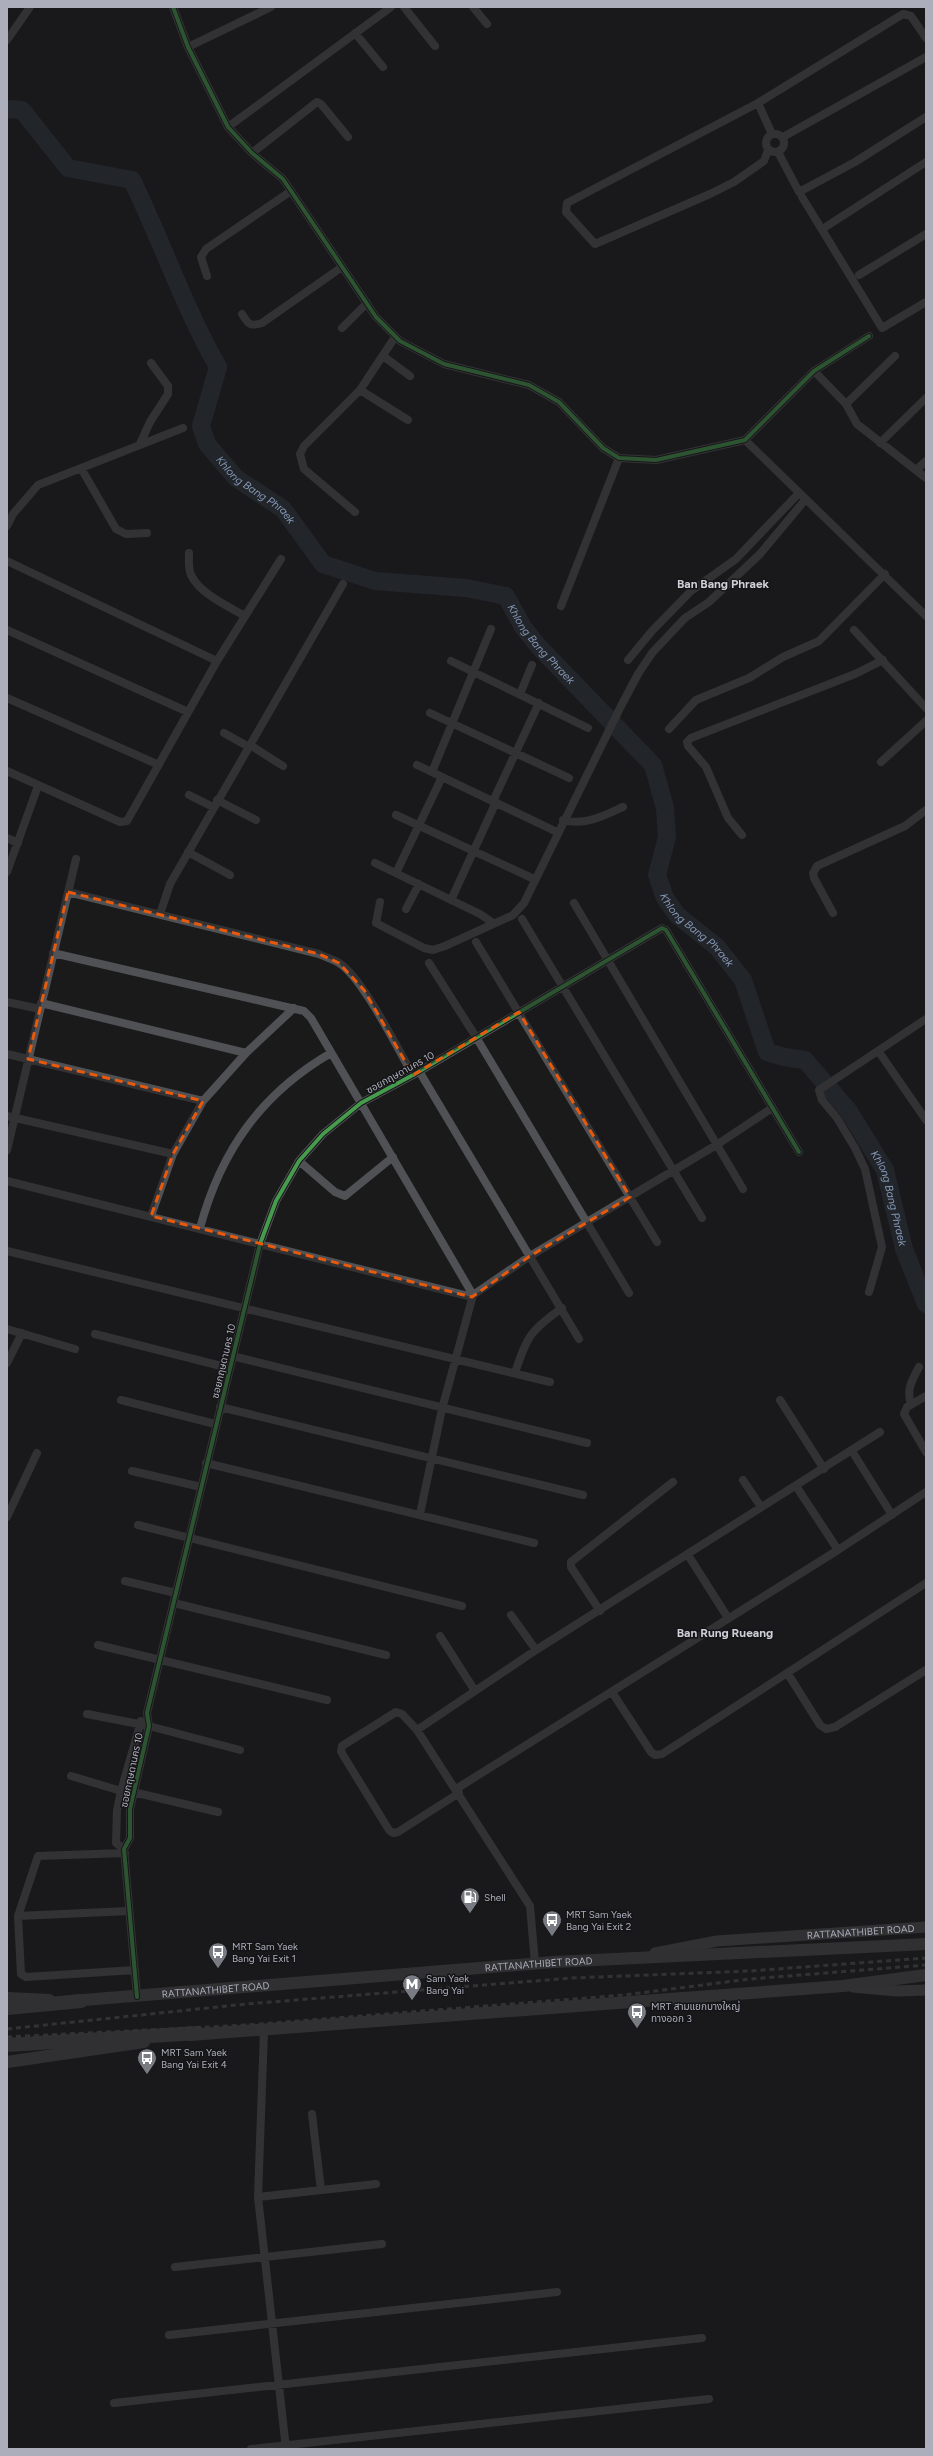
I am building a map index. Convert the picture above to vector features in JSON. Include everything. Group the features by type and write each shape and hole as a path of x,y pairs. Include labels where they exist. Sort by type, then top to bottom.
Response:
{"highway":[{"path":"7,2008 81,2002"},
{"path":"7,2046 198,2033"}],"main road":[{"name":"RATTANATHIBET ROAD","path":"637,1957 717,1941 926,1926"},
{"name":"RATTANATHIBET ROAD","path":"7,1998 81,2002 220,1988 535,1964 637,1957 806,1951 926,1944"},
{"path":"7,2062 30,2060 198,2033 264,2031 843,1986 926,1975"},
{"path":"843,1986 897,1992 926,1990"},
{"path":"7,2066 30,2060"}],"street":[{"path":"7,40 30,7"},
{"path":"173,7 188,47 228,127 252,153 283,180 317,227 342,268 366,303 395,337 422,354 444,364 529,385 559,402 602,448 619,458 656,460 745,440 814,371 869,336"},
{"path":"188,47 271,7"},
{"path":"228,127 391,7"},
{"path":"404,7 435,46"},
{"path":"473,7 487,24"},
{"path":"772,134 766,142 768,150 764,161 734,182 595,244 566,212 567,202 758,102 903,14 911,16 926,38"},
{"path":"355,33 383,67"},
{"path":"772,134 783,137 926,57"},
{"path":"252,153 317,102 321,104 348,137"},
{"path":"758,102 772,134"},
{"path":"778,152 799,192 855,162 926,117"},
{"path":"778,152 785,146 783,137"},
{"path":"768,150 778,152"},
{"path":"827,226 926,162"},
{"path":"207,276 201,257 206,249 291,191"},
{"path":"802,197 882,328 926,302"},
{"path":"859,275 926,234"},
{"path":"242,314 249,325 254,326 262,323 342,268"},
{"path":"342,328 366,303"},
{"path":"355,512 304,468 300,454 304,446 360,390 395,337"},
{"path":"383,356 410,376"},
{"path":"846,404 895,356"},
{"path":"140,444 156,412 168,394 168,386 151,363"},
{"path":"814,371 846,404 857,424 926,478"},
{"path":"360,390 408,420"},
{"path":"880,443 926,398"},
{"path":"7,526 12,514 38,485 183,428"},
{"path":"745,440 805,500 885,574 926,616"},
{"path":"561,606 619,458"},
{"path":"916,470 926,461"},
{"path":"81,468 116,529 126,534 147,533"},
{"path":"628,660 652,632 692,591 736,559 799,493"},
{"path":"380,902 376,923 424,948 438,949 518,910 621,706 638,674 652,653 685,618 709,602 760,554 805,500"},
{"path":"189,553 191,575 198,583 218,601 245,616"},
{"path":"7,771 120,822 127,821 217,661 280,559"},
{"path":"7,561 217,661"},
{"path":"669,729 696,700 749,678 787,654 818,641 885,574"},
{"path":"160,914 170,884 343,584"},
{"path":"432,772 475,672 491,629"},
{"path":"7,630 188,712"},
{"path":"854,630 926,708"},
{"path":"742,835 728,818 709,771 688,746 688,742 691,738 855,674 883,660"},
{"path":"452,661 588,728"},
{"path":"520,694 532,665"},
{"path":"7,698 159,765"},
{"path":"451,900 539,703"},
{"path":"430,713 454,722 569,778"},
{"path":"881,762 926,721"},
{"path":"224,733 283,766"},
{"path":"417,765 557,832"},
{"path":"396,873 420,826 442,777"},
{"path":"7,872 38,786"},
{"path":"189,795 256,820"},
{"path":"563,820 575,824 584,823 623,807"},
{"path":"833,912 814,878 813,873 817,866 905,826 926,810"},
{"path":"396,815 534,879"},
{"path":"7,838 18,843"},
{"path":"188,852 230,875"},
{"path":"7,1150 10,1117 28,1059 76,859"},
{"path":"375,863 480,914 493,923"},
{"path":"406,909 419,884"},
{"path":"68,892 319,954 339,963 354,976 530,1256 562,1308 578,1339"},
{"path":"574,903 605,960 718,1144 743,1189"},
{"path":"522,920 672,1171 702,1218"},
{"name":"ซอยกฤษดานคร 10","path":"137,1997 124,1851 130,1838 130,1809 149,1726 147,1713 174,1603 188,1536 260,1244 276,1201 299,1161 323,1134 361,1103 416,1073 605,960 662,928 666,930 772,1108"},
{"path":"476,942 630,1196 656,1242"},
{"path":"53,953 304,1011 311,1018 393,1156 473,1296"},
{"path":"429,963 476,1037 629,1294"},
{"path":"7,1002 40,1006 246,1053"},
{"path":"151,1216 173,1154 202,1101 246,1053 294,1008"},
{"path":"869,1292 882,1246 865,1169 855,1148 837,1118 822,1100 819,1090 836,1077 879,1052 926,1019"},
{"path":"879,1052 926,1120"},
{"path":"200,1228 217,1175 240,1134 257,1113 306,1067 331,1053"},
{"path":"7,1054 202,1101"},
{"path":"420,1514 442,1409 454,1360 473,1296 530,1256 718,1144 772,1108 799,1152"},
{"path":"10,1117 173,1154"},
{"path":"299,1161 335,1192 346,1196 393,1156"},
{"path":"7,1181 473,1296"},
{"path":"7,1251 550,1382"},
{"path":"515,1373 528,1336 535,1327 562,1308"},
{"path":"7,1329 75,1349"},
{"path":"7,1364 22,1333"},
{"path":"95,1334 229,1368"},
{"path":"232,1356 442,1409 588,1443"},
{"path":"911,1404 908,1397 910,1385 919,1367"},
{"path":"925,1448 904,1414 907,1407 926,1396"},
{"path":"121,1400 215,1424"},
{"path":"780,1400 824,1469"},
{"path":"220,1407 583,1495"},
{"path":"416,1730 536,1650 600,1611 880,1432"},
{"path":"852,1451 892,1515"},
{"path":"7,1517 37,1452"},
{"path":"206,1463 534,1543"},
{"path":"132,1471 200,1487"},
{"path":"743,1480 761,1507"},
{"path":"600,1611 571,1567 571,1562 673,1482"},
{"path":"796,1486 838,1550"},
{"path":"535,1964 532,1910 458,1791 416,1730 402,1714 396,1712 342,1746 343,1755 388,1830 393,1833 398,1832 458,1791 728,1618 838,1550 926,1492"},
{"path":"138,1525 188,1536 462,1606"},
{"path":"688,1555 728,1618"},
{"path":"125,1581 176,1593"},
{"path":"612,1692 651,1752 655,1755 662,1754 788,1674 926,1583"},
{"path":"174,1603 386,1655"},
{"path":"511,1615 536,1650"},
{"path":"440,1636 475,1691"},
{"path":"98,1645 327,1700"},
{"path":"788,1674 820,1725 826,1729 835,1727 926,1670"},
{"name":"ซอยกฤษดานคร 10","path":"124,1851 116,1844 117,1810 139,1724 147,1713"},
{"path":"87,1714 149,1726 240,1750"},
{"path":"71,1776 121,1791"},
{"path":"133,1792 218,1812"},
{"path":"124,1851 38,1856 18,1916 21,1974 24,1977 135,1970"},
{"path":"18,1916 129,1911"},
{"path":"264,2031 258,2197 286,2447"},
{"path":"312,2114 321,2190"},
{"path":"258,2197 376,2184"},
{"path":"174,2267 382,2244"},
{"path":"169,2335 272,2325 557,2292"},
{"path":"114,2403 702,2338"},
{"path":"251,2449 286,2447 709,2399"}],"highlighted area":[{"path":"68,892 319,954 339,963 364,990 413,1075 519,1012 630,1197 530,1256 472,1297 151,1216 173,1154 203,1101 28,1059"}],"waterway":[{"name":"Khlong Bang Phraek","path":"7,109 22,110 68,168 132,180 194,321 218,367 201,426 207,444 236,478 283,509 323,564 375,581 466,588 506,596 523,627 539,647 653,765 665,808 667,837 657,875 665,898 677,915 717,947 743,980 767,1052 784,1057 805,1060 848,1110 885,1170 904,1249 926,1304"}],"railway":[{"path":"7,2029 246,2004 572,1978 750,1971 926,1958"},
{"path":"7,2037 248,2025 624,1995 750,1979 926,1965"}],"cycle path":[{"path":"173,7 188,47 228,127 252,153 283,179 376,317 400,341 444,364 529,385 559,402 603,448 619,458 656,460 745,440 814,371 869,336"},
{"path":"137,1997 124,1849 130,1838 130,1809 149,1726 147,1713 260,1244 276,1201 299,1161 323,1134 361,1103 413,1075 662,928 666,930 799,1152"}],"place":[{"name":"Shell","path":"470,1914"},
{"name":"MRT Sam Yaek Bang Yai Exit 2","path":"552,1937"},
{"name":"MRT Sam Yaek Bang Yai Exit 1","path":"218,1969"},
{"name":"Sam Yaek Bang Yai","path":"412,2001"},
{"name":"MRT สามแยกบางใหญ่ ทางออก 3","path":"637,2029"},
{"name":"MRT Sam Yaek Bang Yai Exit 4","path":"147,2075"}],"district":[{"name":"Ban Bang Phraek","path":"723,584"},
{"name":"Ban Rung Rueang","path":"725,1633"}]}
